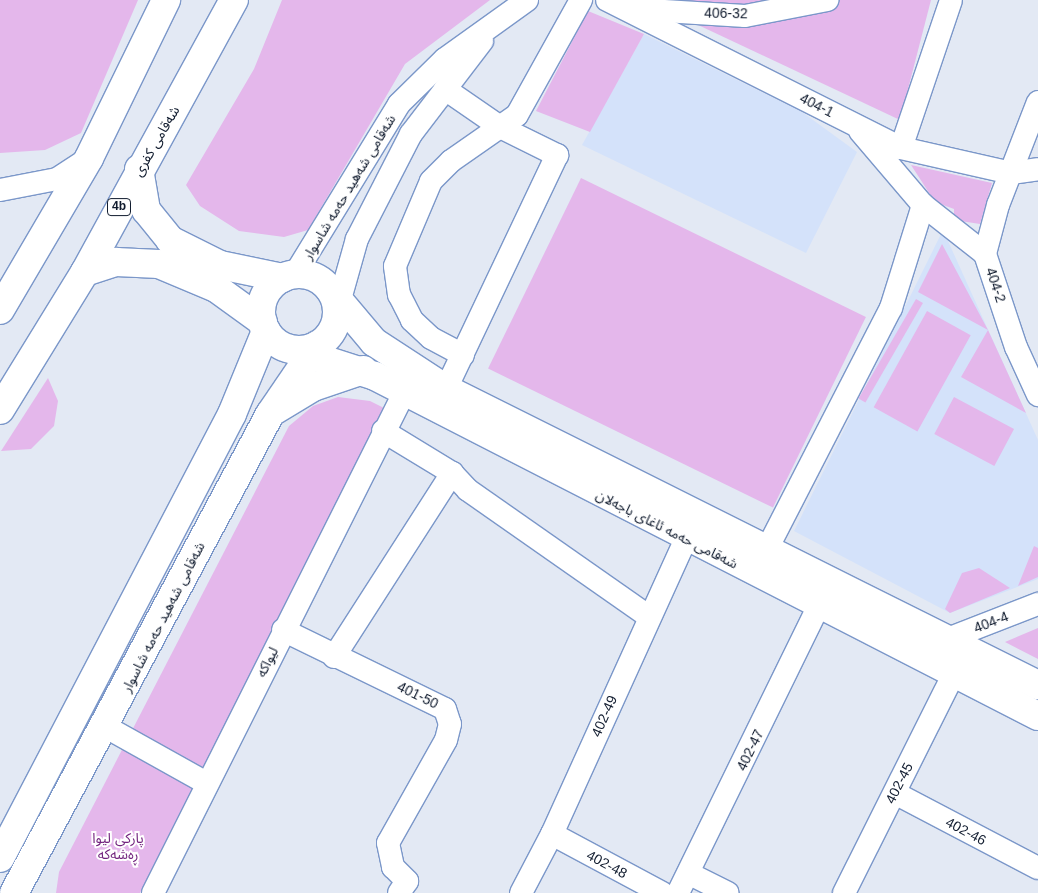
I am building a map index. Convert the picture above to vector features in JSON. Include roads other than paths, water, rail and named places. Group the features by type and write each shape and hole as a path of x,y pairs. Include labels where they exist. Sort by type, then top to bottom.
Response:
{"main road":[{"path":"0,310 89,158 166,0"},
{"name":"شەقامی کفری","path":"0,410 86,272 139,169 234,0"},
{"path":"86,272 116,262 159,264 216,288 264,327 307,350 332,331 336,300 315,278 289,276 220,265 170,240 146,210 139,169"},
{"path":"1,856 236,406 264,327 265,296 289,276"},
{"name":"شەقامی حەمە ئاغای باجەلان","path":"336,300 374,342 446,389 610,486 686,538 1038,716"},
{"name":"شەقامی حەمە ئاغای باجەلان","path":"307,350 363,370 404,393 610,486 766,551 1038,685"},
{"name":"شەقامی شەهید حەمە شاسوار","path":"14,893 106,727 270,414 307,350"},
{"path":"270,414 313,387 363,370"},
{"path":"29,893 32,858"}],"street":[{"path":"494,24 527,0"},
{"path":"463,355 431,338 412,320 399,295 395,266 431,181 451,161 500,127 520,110 581,0"},
{"name":"406-32","path":"615,4 746,16 827,0"},
{"path":"901,148 951,0"},
{"name":"404-1","path":"615,4 901,148 1011,173 1038,169"},
{"name":"شەقامی شەهید حەمە شاسوار","path":"336,300 357,240 419,122 494,24"},
{"name":"شەقامی شەهید حەمە شاسوار","path":"289,276 399,104 445,59 494,24"},
{"path":"445,89 500,127 558,155 446,389"},
{"name":"404-2","path":"1038,102 1011,173 986,254 1016,347 1038,395"},
{"path":"399,104 412,104 419,122"},
{"path":"855,124 923,205 986,254"},
{"path":"0,190 57,178 89,158"},
{"path":"766,551 891,308 923,205"},
{"name":"لیواکە","path":"153,893 206,783 404,393"},
{"path":"384,431 452,473 468,490 648,616"},
{"path":"334,657 452,473"},
{"name":"402-49","path":"521,893 552,834 648,616 686,538"},
{"name":"404-4","path":"945,640 1038,604"},
{"name":"402-47","path":"678,893 690,874 819,606"},
{"name":"401-50","path":"283,630 334,657 436,701 445,709 450,724 446,740 388,843 393,867 407,881 399,893"},
{"name":"402-45","path":"844,893 954,673"},
{"path":"106,727 206,783"},
{"name":"402-46","path":"894,793 1038,868"},
{"name":"402-48","path":"552,834 662,893"},
{"path":"690,874 728,893"}],"park label":[{"name":"پارکی لیوا ڕەشەکە","path":"118,846"}]}
